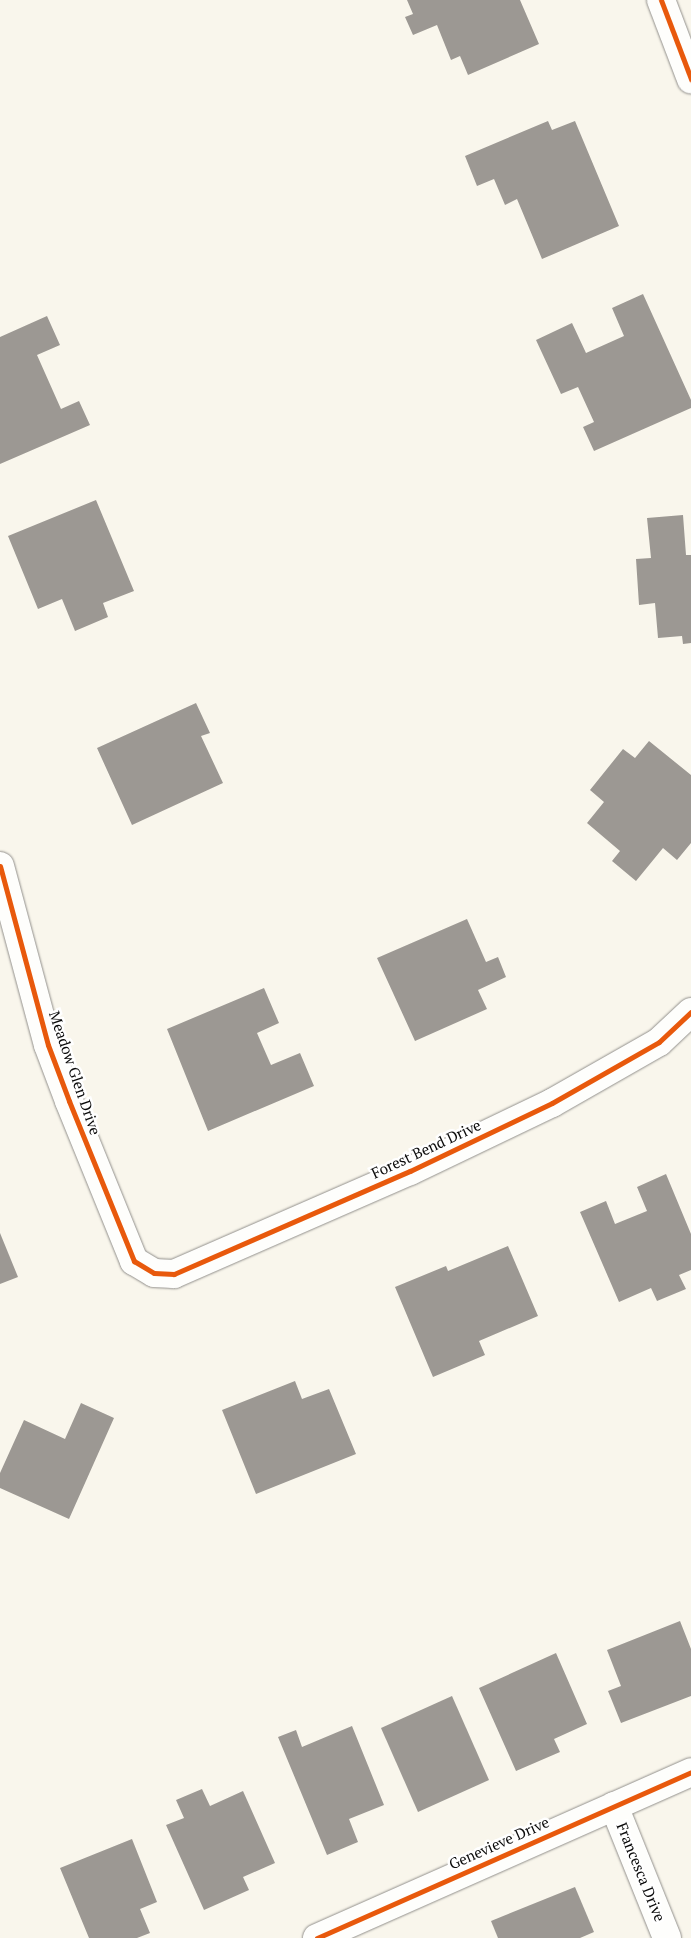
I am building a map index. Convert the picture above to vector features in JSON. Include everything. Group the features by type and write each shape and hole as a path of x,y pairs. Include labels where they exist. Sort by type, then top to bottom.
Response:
{"street":[{"path":"661,0 691,79"},
{"name":"Meadow Glen Drive","path":"0,866 48,1045 69,1101 134,1261 154,1273"},
{"name":"Forest Bend Drive","path":"154,1273 174,1274 410,1171 552,1103 659,1042 691,1012"},
{"name":"Genevieve Drive","path":"317,1938 691,1772"},
{"name":"Francesca Drive","path":"614,1806 667,1938"}],"building":[{"path":"407,0 520,0 539,44 468,75 460,56 451,60 437,25 413,35 405,17 413,14"},
{"path":"548,121 552,130 575,121 619,226 542,259 517,199 505,205 494,179 477,186 465,156"},
{"path":"643,294 691,400 691,408 594,451 583,427 594,422 578,387 561,394 536,340 572,323 586,353 624,336 612,308"},
{"path":"47,316 60,345 37,355 61,409 79,401 90,425 0,464 0,337"},
{"path":"96,500 134,591 103,603 108,617 75,631 62,599 38,609 8,536"},
{"path":"683,515 686,555 691,555 691,643 683,644 682,636 658,638 655,603 639,605 636,559 651,558 647,518"},
{"path":"196,703 210,733 201,736 223,783 132,825 97,748"},
{"path":"649,741 691,775 691,843 677,860 663,848 636,881 612,861 620,851 587,823 604,802 590,790 623,749 635,758"},
{"path":"467,919 486,962 498,957 506,977 478,990 487,1009 415,1041 377,958"},
{"path":"264,988 279,1023 257,1033 271,1065 300,1053 314,1086 208,1131 167,1029"},
{"path":"666,1174 691,1234 691,1270 679,1275 686,1289 657,1301 651,1288 619,1302 580,1212 606,1201 615,1224 647,1211 637,1187"},
{"path":"0,1233 18,1277 0,1284"},
{"path":"508,1246 538,1316 479,1341 485,1355 433,1377 395,1287 446,1266 448,1271"},
{"path":"295,1381 302,1399 329,1389 356,1454 256,1494 222,1410"},
{"path":"81,1403 114,1418 69,1519 0,1488 0,1473 24,1420 65,1439"},
{"path":"680,1621 691,1649 691,1696 621,1723 608,1691 621,1686 607,1650"},
{"path":"556,1653 587,1724 554,1739 560,1752 516,1771 479,1688"},
{"path":"452,1696 489,1780 418,1812 381,1728"},
{"path":"352,1726 384,1805 349,1819 358,1842 327,1855 278,1737 296,1730 302,1747"},
{"path":"202,1789 210,1806 243,1791 275,1863 243,1877 249,1890 204,1910 166,1825 184,1818 176,1800"},
{"path":"132,1839 157,1902 140,1909 150,1933 137,1938 89,1938 60,1868"},
{"path":"575,1887 594,1932 580,1938 498,1938 491,1921"}],"cycle path":[{"path":"661,0 691,79"},
{"path":"0,866 48,1045 69,1101 134,1261 154,1273 174,1274 410,1171 552,1103 659,1042 691,1012"},
{"path":"317,1938 691,1772"}]}
